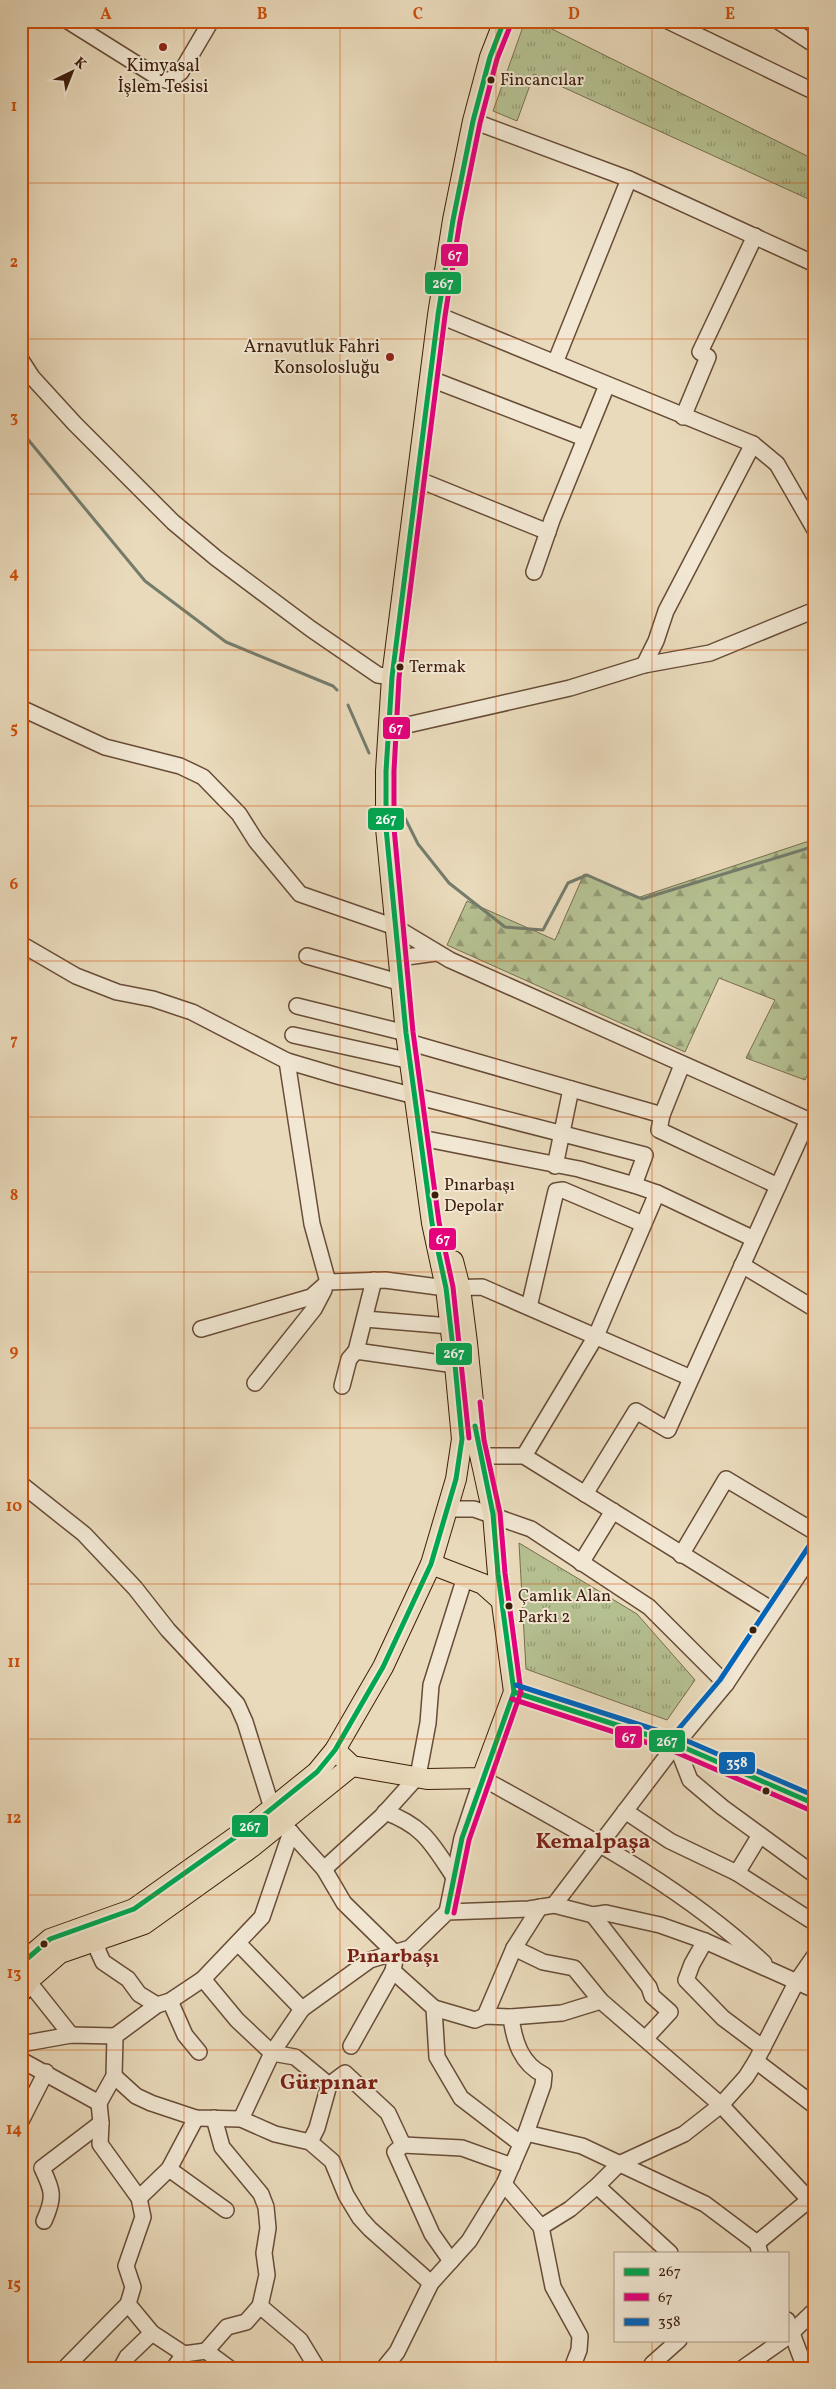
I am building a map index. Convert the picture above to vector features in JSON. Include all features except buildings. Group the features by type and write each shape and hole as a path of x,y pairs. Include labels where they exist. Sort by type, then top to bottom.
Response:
{"main road":[{"path":"24,1979 50,1938 134,1909 244,1832 282,1821 317,1772 336,1750 383,1667 433,1556 456,1479 473,1445 453,1288 432,1222 408,1045 386,828 392,677 438,315 453,220 474,121 490,58 504,21"},
{"path":"474,121 518,21"},
{"path":"336,1750 352,1766 427,1779 482,1778 514,1692 501,1600 493,1514 473,1445 455,1365 450,1326 453,1288"},
{"path":"433,1556 464,1567 498,1574"},
{"path":"433,1556 465,1577 483,1584 501,1600"},
{"path":"24,1979 60,1953 144,1924 253,1846 352,1766"}],"street":[{"path":"68,21 158,78 169,81 181,72 211,21"},
{"path":"668,21 815,92"},
{"path":"778,21 815,45"},
{"path":"474,121 629,179 815,264"},
{"path":"555,363 629,179"},
{"path":"683,417 708,357 700,352 755,236"},
{"path":"438,315 683,417 753,444 776,464 815,530"},
{"path":"21,360 32,376 75,424 173,522 216,558 311,629 378,675 392,677"},
{"path":"431,379 584,438"},
{"path":"534,572 584,438 607,385"},
{"path":"644,665 656,641 666,611 753,444"},
{"path":"417,478 548,532"},
{"path":"389,726 402,726 570,688 644,665 710,654 815,610"},
{"path":"21,708 105,747 180,766 203,777 239,814 256,841 300,894 395,928 436,953 682,1065 812,1121 778,1186 668,1430 636,1411 585,1494"},
{"path":"21,944 76,976 117,992 153,999 192,1012 287,1061 415,1097 645,1155 634,1185"},
{"path":"399,958 436,953"},
{"path":"307,956 402,983"},
{"path":"297,1006 408,1045 662,1115"},
{"path":"293,1035 408,1045"},
{"path":"255,1383 314,1309 328,1282 312,1224 287,1061"},
{"path":"682,1065 662,1115 659,1130 778,1186"},
{"path":"555,1166 571,1089"},
{"path":"422,1143 579,1169 657,1193 754,1239"},
{"path":"529,1307 556,1191 563,1190 643,1224"},
{"path":"524,1456 596,1336 657,1193"},
{"path":"742,1265 815,1309"},
{"path":"342,1386 349,1359 356,1351 374,1280"},
{"path":"201,1329 311,1297 328,1282 374,1280 453,1288 485,1288 691,1378"},
{"path":"364,1319 450,1326"},
{"path":"356,1351 455,1365"},
{"path":"473,1445 524,1456 774,1611"},
{"path":"681,1555 726,1479 815,1532"},
{"path":"21,1484 84,1534 135,1588 174,1636 237,1704 282,1821 324,1869 344,1903 396,1954"},
{"path":"448,1508 460,1507 493,1514 532,1529 649,1607 726,1684"},
{"path":"581,1563 614,1511"},
{"path":"485,2016 514,1948 726,1684 815,1550"},
{"path":"324,1869 385,1812 418,1776 428,1723 431,1685 465,1577"},
{"path":"514,1692 676,1744 815,1804"},
{"path":"676,1744 690,1780 722,1807 815,1875"},
{"path":"241,2119 272,2052 302,2008 370,1960 396,1954 410,1948 447,1912 462,1838 482,1778 600,1843 691,1902 733,1933 773,1971"},
{"path":"625,1811 670,1841 737,1874 815,1923"},
{"path":"385,1812 404,1819 425,1834 454,1877"},
{"path":"21,2044 71,2035 115,2036 163,2003 203,1979 262,1917 282,1821"},
{"path":"737,1874 760,1835"},
{"path":"447,1912 547,1906 593,1914 606,1913 660,1925 705,1941 815,1990"},
{"path":"593,1914 650,1988 652,1996 670,2012 645,2039"},
{"path":"98,1940 98,1951 103,1962 128,1979 139,1994 163,2003 199,2052"},
{"path":"705,1941 692,1964 686,1980 760,2055 815,2106"},
{"path":"238,1944 302,2008"},
{"path":"434,2008 437,2057 462,2098 524,2139 582,2146 705,2204 759,2248 813,2200 721,2105 601,2001 574,1968 544,1962 514,1948"},
{"path":"351,2046 393,1972 396,1954"},
{"path":"541,2227 570,2209 619,2164 684,2134 721,2105 746,2077 760,2055 797,1981 815,1955"},
{"path":"393,1972 434,2008 474,2020 485,2016 511,2017 562,2013 601,2001"},
{"path":"24,1979 71,2035"},
{"path":"203,1979 237,2020 272,2052 295,2057 329,2085"},
{"path":"384,2368 397,2352 431,2283 469,2242 504,2184 524,2139 544,2075 534,2070 524,2059 514,2037 511,2017"},
{"path":"71,2366 128,2304 133,2287 126,2266 143,2217 139,2198 100,2144 101,2123 99,2103 114,2076 115,2036"},
{"path":"21,2060 46,2072 99,2103"},
{"path":"21,2121 46,2072"},
{"path":"310,2142 317,2128 329,2085 345,2073 388,2113 404,2145"},
{"path":"114,2076 136,2096 196,2118 241,2119 275,2134 310,2142 332,2161 346,2195 360,2218 431,2283"},
{"path":"139,2198 169,2169 196,2118"},
{"path":"128,2304 152,2333 184,2354 206,2350 227,2327 246,2322 260,2306 267,2275 264,2253 268,2228 266,2207 261,2194 222,2147 214,2118"},
{"path":"44,2221 52,2205 53,2197 42,2168 101,2123"},
{"path":"451,2261 432,2234 395,2152 404,2145 462,2148 512,2166"},
{"path":"169,2169 226,2210"},
{"path":"504,2184 541,2227 554,2287 580,2336 579,2350 572,2368"},
{"path":"597,2186 669,2252"},
{"path":"260,2306 300,2340 317,2368"},
{"path":"788,2332 815,2310"},
{"path":"121,2368 127,2357 152,2333"},
{"path":"788,2335 805,2368"},
{"path":"656,2368 652,2364 677,2342"},
{"path":"743,2368 776,2342"},
{"path":"206,2350 229,2368"},
{"path":"174,2368 184,2354"}],"green space":[{"path":"525,21 550,21 548,27 815,160 815,202 534,74 517,121 493,111"},
{"path":"815,839 815,1060 805,1080 746,1058 775,1000 719,978 685,1052 447,945 467,901 555,940 584,874 637,898"},
{"path":"519,1543 637,1614 695,1680 667,1720 526,1669"}],"waterway":[{"path":"21,431 145,581 226,642 333,686 337,690"},
{"path":"348,705 369,753"},
{"path":"401,810 418,844 449,883 505,927 543,930 568,883 587,875 642,899 815,846"}],"transit line":[{"name":"267","path":"21,1964 50,1939 134,1909 244,1831 317,1772 335,1750 383,1667 431,1564 456,1479 462,1439 455,1365 446,1288 432,1223 406,1033 386,828 386,771 392,677 438,315 453,220 473,121 490,57 504,21"},
{"name":"67","path":"469,1438 453,1287 439,1222 413,1032 394,828 394,771 399,678 445,316 460,221 480,123 497,59 511,24"},
{"name":"67","path":"454,1913 469,1840 521,1692 505,1573 500,1513 484,1440 480,1402"},
{"name":"267","path":"447,1912 462,1838 514,1692 498,1574 493,1514 475,1426"},
{"name":"358","path":"670,1739 720,1680 809,1546"},
{"name":"358","path":"516,1685 678,1737 815,1796"},
{"name":"267","path":"514,1692 676,1744 815,1804"},
{"name":"67","path":"512,1699 673,1751 812,1811"}],"place":[{"name":"Kimyasal İşlem Tesisi","path":"163,47"},
{"name":"Fincancılar","path":"491,80"},
{"name":"Arnavutluk Fahri Konsolosluğu","path":"390,357"},
{"name":"Termak","path":"400,667"},
{"name":"Pınarbaşı Depolar","path":"435,1195"},
{"name":"Çamlık Alan Parkı 2","path":"509,1606"}],"district":[{"name":"Kemalpaşa","path":"593,1842"},
{"name":"Pınarbaşı","path":"393,1957"},
{"name":"Gürpınar","path":"329,2083"}]}
